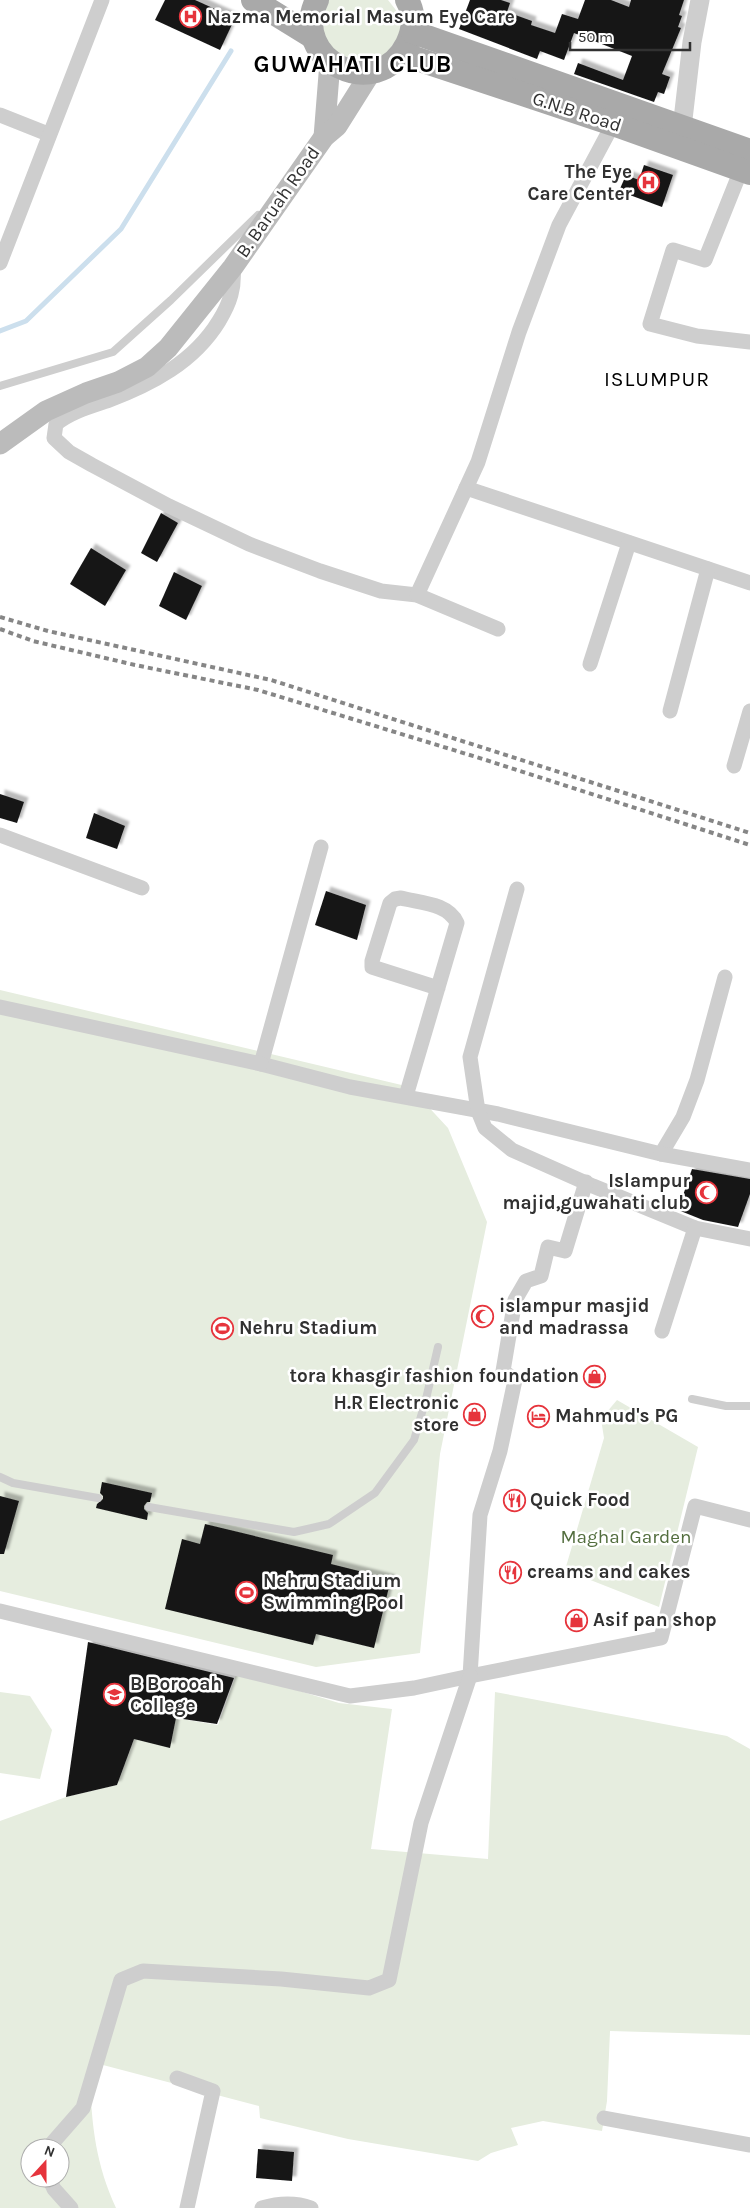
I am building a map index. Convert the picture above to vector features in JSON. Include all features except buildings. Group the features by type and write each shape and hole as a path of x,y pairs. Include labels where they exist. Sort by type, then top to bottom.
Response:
{"main road":[{"path":"317,0 313,8 311,22 313,37 320,51 330,62 344,70 360,73 371,72 390,65 402,54 413,32 409,2"},
{"path":"257,2 313,37"},
{"name":"G.N.B Road","path":"413,32 682,128 747,165"},
{"name":"G.N.B Road","path":"402,54 613,124 747,165"},
{"name":"B. Baruah Road","path":"324,137 330,62"},
{"name":"B. Baruah Road","path":"0,444 46,411 86,393 118,382 146,367 168,348 233,267 324,137 337,126 371,72"}],"street":[{"path":"0,263 48,134 102,0"},
{"path":"682,128 692,42 700,0"},
{"path":"0,115 48,134"},
{"path":"417,595 478,462 519,332 559,225 613,124"},
{"path":"747,165 705,260 673,250 650,324 697,336 750,342"},
{"path":"233,267 232,296 209,338 193,355 173,369 121,396 68,414 56,424 54,438 69,452 92,465 169,506 249,544 320,571 381,591 417,595 498,629"},
{"path":"466,488 750,583"},
{"path":"590,664 629,543"},
{"path":"670,711 708,569"},
{"path":"734,766 750,711"},
{"path":"0,835 142,888"},
{"path":"261,1064 321,848"},
{"path":"517,889 470,1057 478,1111 485,1128 512,1150 695,1228 750,1239"},
{"path":"406,1096 438,988 457,923 453,914 447,909 401,898 394,899 390,903 372,961 372,967 438,988"},
{"path":"661,1154 683,1117 697,1080 726,977"},
{"path":"0,1007 261,1064 350,1086 478,1111 661,1154 750,1170"},
{"path":"57,2138 83,2108 121,1980 143,1971 281,1979 369,1988 389,1980 421,1824 470,1676 480,1515 500,1451 515,1380 503,1371 515,1300 526,1281 541,1276 548,1247 565,1251 586,1182"},
{"path":"662,1331 695,1228"},
{"path":"0,1611 350,1696 414,1688 661,1638 695,1506 750,1520"},
{"path":"177,2078 213,2090 187,2208"},
{"path":"604,2118 750,2145"},
{"path":"54,2188 71,2208"},
{"path":"262,2208 277,2203 301,2204 311,2208"}],"lane":[{"path":"0,386 113,352 238,236 293,180"},
{"path":"149,1507 294,1532 329,1524 375,1493 414,1440 438,1347"},
{"path":"692,1399 726,1406 750,1406"},
{"path":"0,1477 13,1483 98,1498"}],"green space":[{"path":"323,0 388,0 399,14 402,32 381,61 358,59 344,55 324,43"},
{"name":"Nehru Stadium","path":"0,990 410,1087 448,1128 487,1222 440,1454 420,1653 316,1667 0,1591"},
{"name":"Maghal Garden","path":"617,1400 698,1447 659,1607 565,1570 604,1438 601,1419"},
{"path":"237,1672 339,1703 392,1709 371,1849 488,1859 495,1692 727,1736 750,1749 750,2035 610,2031 607,2101 602,2131 543,2121 511,2128 518,2145 491,2153 478,2161 348,2139 260,2118 259,2106 103,2065 90,2081 92,2114 96,2146 109,2192 116,2208 0,2208 0,1821 66,1797 117,1785 134,1739 175,1718 218,1725"},
{"path":"0,1692 30,1696 52,1730 40,1779 0,1773"}],"waterway":[{"path":"0,331 26,321 121,229 231,51"}],"railway":[{"path":"0,617 48,631 271,680 750,833"},
{"path":"0,629 33,641 135,665 258,690 486,760 750,845"}],"place":[{"name":"Nazma Memorial Masum Eye Care","path":"191,17"},
{"name":"The Eye Care Center","path":"648,183"},
{"name":"Islampur majid,guwahati club","path":"706,1192"},
{"name":"islampur masjid and madrassa","path":"483,1317"},
{"name":"Nehru Stadium","path":"223,1328"},
{"name":"tora khasgir fashion foundation","path":"595,1376"},
{"name":"H.R Electronic store","path":"475,1414"},
{"name":"Mahmud's PG","path":"539,1416"},
{"name":"Quick Food","path":"514,1500"},
{"name":"creams and cakes","path":"511,1572"},
{"name":"Nehru Stadium Swimming Pool","path":"247,1592"},
{"name":"Asif pan shop","path":"577,1620"},
{"name":"B Borooah College","path":"114,1695"}],"district":[{"name":"GUWAHATI CLUB","path":"353,64"},
{"name":"ISLUMPUR","path":"657,379"}]}
